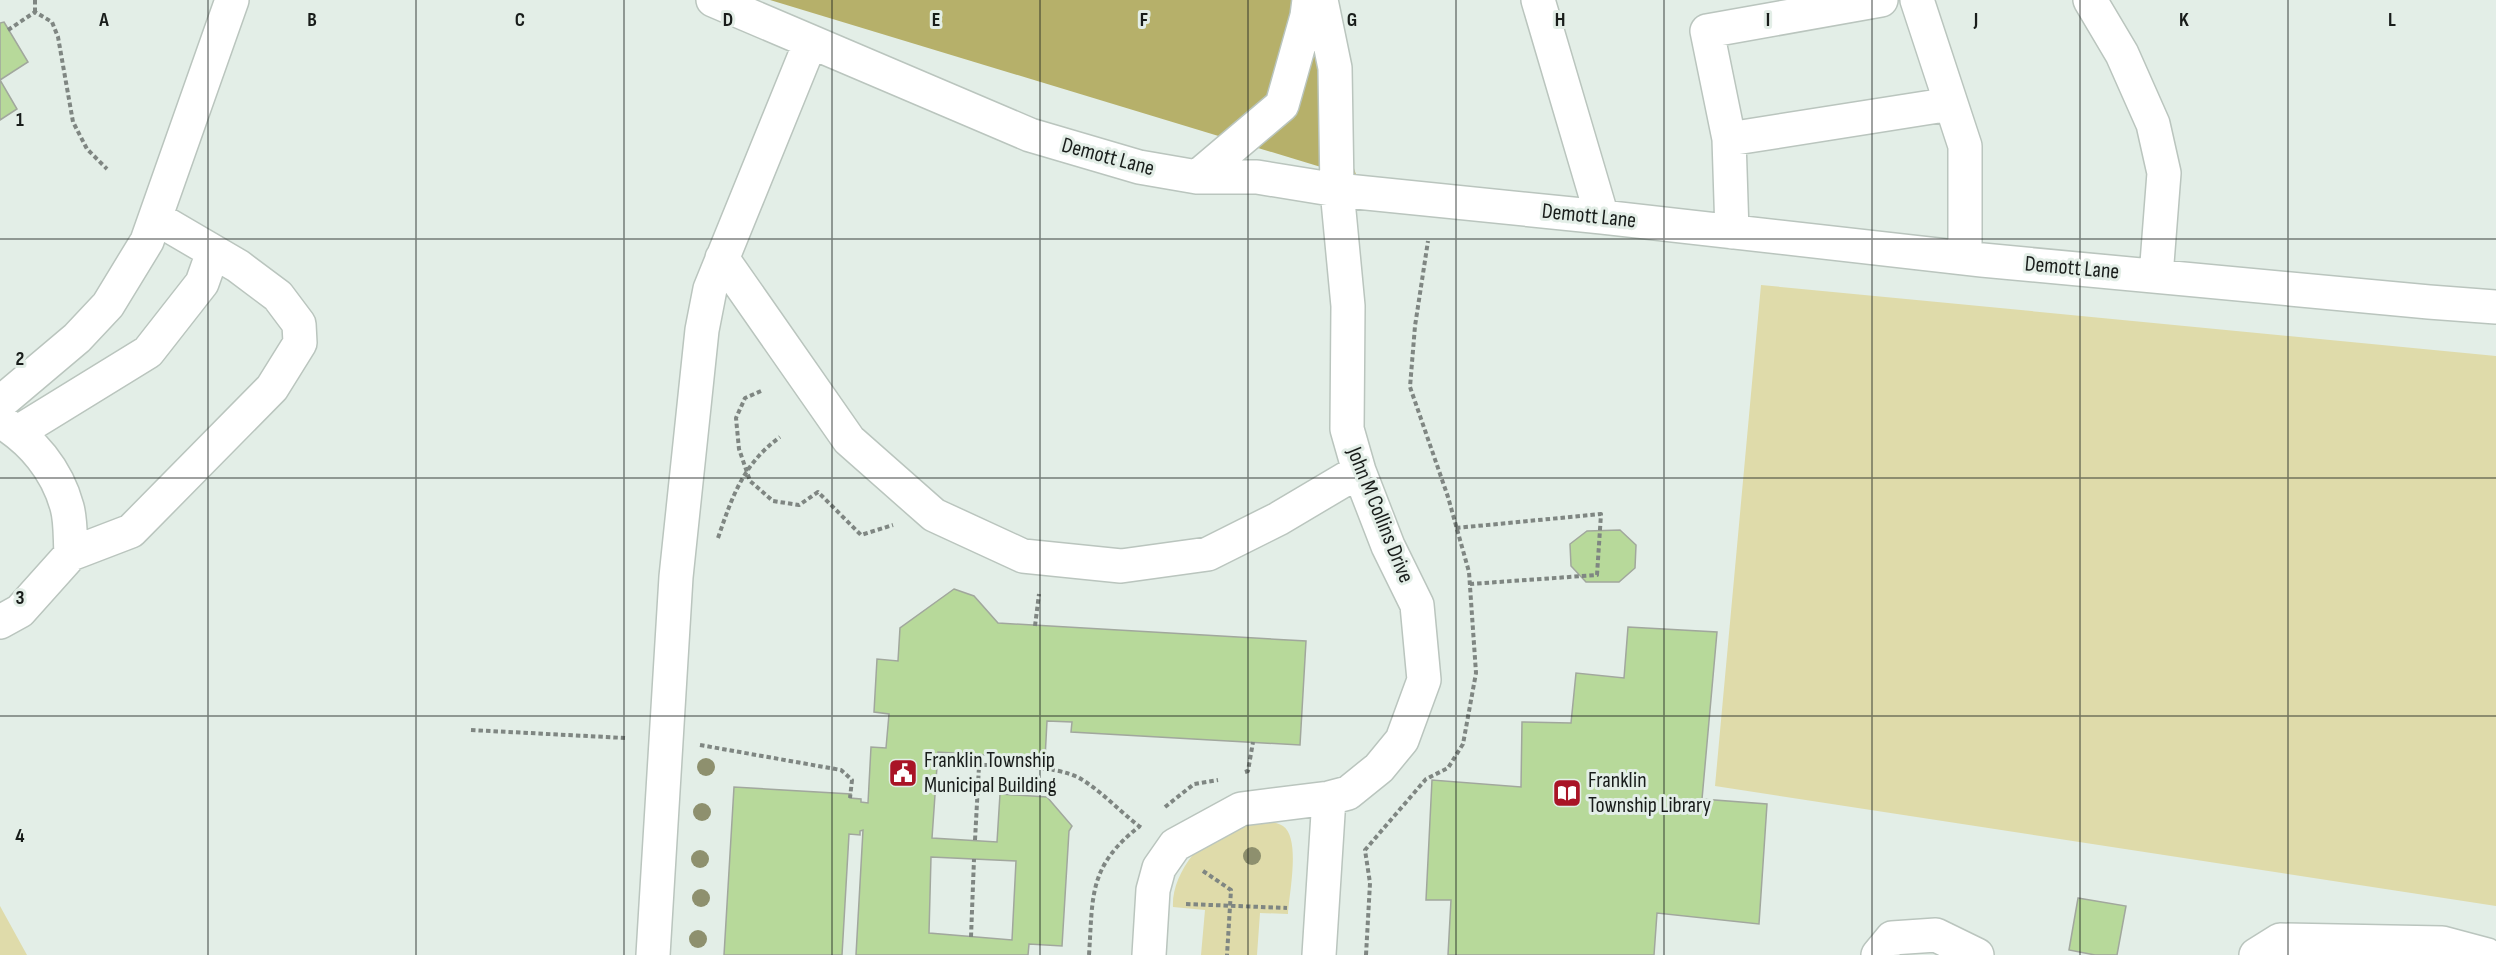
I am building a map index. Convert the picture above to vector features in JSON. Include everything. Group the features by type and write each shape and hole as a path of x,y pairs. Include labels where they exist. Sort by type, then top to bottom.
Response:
{"street":[{"path":"0,403 77,338 108,305 147,241 232,0"},
{"name":"Demott Lane","path":"713,0 1029,135 1139,167 1197,177 1257,177 1337,190 1965,258 2496,307"},
{"path":"1197,177 1282,105 1307,16 1309,0"},
{"name":"John M Collins Drive","path":"1172,849 1175,845 1241,809 1329,798 1348,793 1379,768 1402,740 1424,680 1417,605 1388,546 1359,471 1347,429 1348,306 1337,190 1335,68 1321,0"},
{"path":"1538,0 1602,217"},
{"path":"1732,231 1729,139 1707,31 1881,0"},
{"path":"1917,0 1965,146 1965,258"},
{"path":"2090,0 2122,54 2153,124 2164,173 2156,276"},
{"path":"653,955 678,558 702,330 710,289 810,43"},
{"path":"1729,139 1951,104"},
{"path":"0,622 20,611 71,554 131,531 272,388 300,343 299,324 278,296 238,266 156,218"},
{"path":"71,554 67,508 49,466 9,427 148,352 201,283 213,252"},
{"path":"722,258 849,440 934,515 1023,556 1121,566 1208,554 1278,519 1359,471"},
{"path":"1319,955 1329,798"},
{"path":"1149,955 1153,890 1159,868 1172,849"},
{"path":"1878,955 1892,938 1936,935 1977,955"},
{"path":"2256,955 2280,940 2442,943 2487,955"}],"path":[{"path":"35,0 35,12"},
{"path":"8,30 35,12"},
{"path":"35,12 52,22 58,37 73,122 87,149 107,169"},
{"path":"761,391 745,398 736,418 739,449 750,481 773,501 799,505 818,492 861,535 897,523"},
{"path":"716,544 734,492 761,451 780,437"},
{"path":"1456,528 1601,514 1597,575 1470,584"},
{"path":"1035,626 1040,586"},
{"path":"471,730 625,738"},
{"path":"694,744 841,770 852,780 850,798"},
{"path":"953,764 1057,770 1080,778 1140,826 1231,890 1227,955"},
{"path":"975,840 979,766"},
{"path":"971,937 974,859"},
{"path":"1179,903 1369,910"}],"shaded area":[{"path":"770,0 1302,0 1357,178"},
{"path":"1761,285 2496,356 2496,906 1715,786"},
{"path":"1265,820 1283,826 1292,842 1293,867 1288,914 1260,913 1257,955 1201,955 1205,910 1173,907 1174,894 1184,868 1192,856 1213,836 1237,824"},
{"path":"0,906 27,955 0,955"}],"building":[{"path":"4,22 28,62 0,80 0,23"},
{"path":"0,80 17,109 0,120"},
{"path":"1620,530 1636,545 1635,568 1619,582 1586,582 1571,566 1570,544 1587,531"},
{"name":"Franklin Township Municipal Building","path":"954,589 974,596 998,623 1306,641 1300,745 1071,732 1072,722 1047,721 1045,759 938,752 932,838 997,842 1000,794 1047,797 1072,826 1069,831 1062,946 1029,944 1028,955 856,955 863,830 860,831 860,835 849,834 842,955 724,955 734,787 851,794 850,798 861,799 861,802 868,803 871,747 886,748 889,714 874,712 877,659 898,661 900,628","holes":["931,857 1016,861 1012,940 929,933"]},
{"name":"Franklin Township Library","path":"1628,627 1717,632 1702,799 1767,804 1759,924 1657,913 1654,955 1448,955 1451,900 1426,900 1432,780 1521,787 1522,722 1571,723 1576,673 1624,678"},
{"path":"2078,898 2126,906 2117,955 2095,955 2069,950"}],"place":[{"name":"Franklin Township Municipal Building","path":"903,773"},
{"name":"Franklin Township Library","path":"1567,793"}]}
